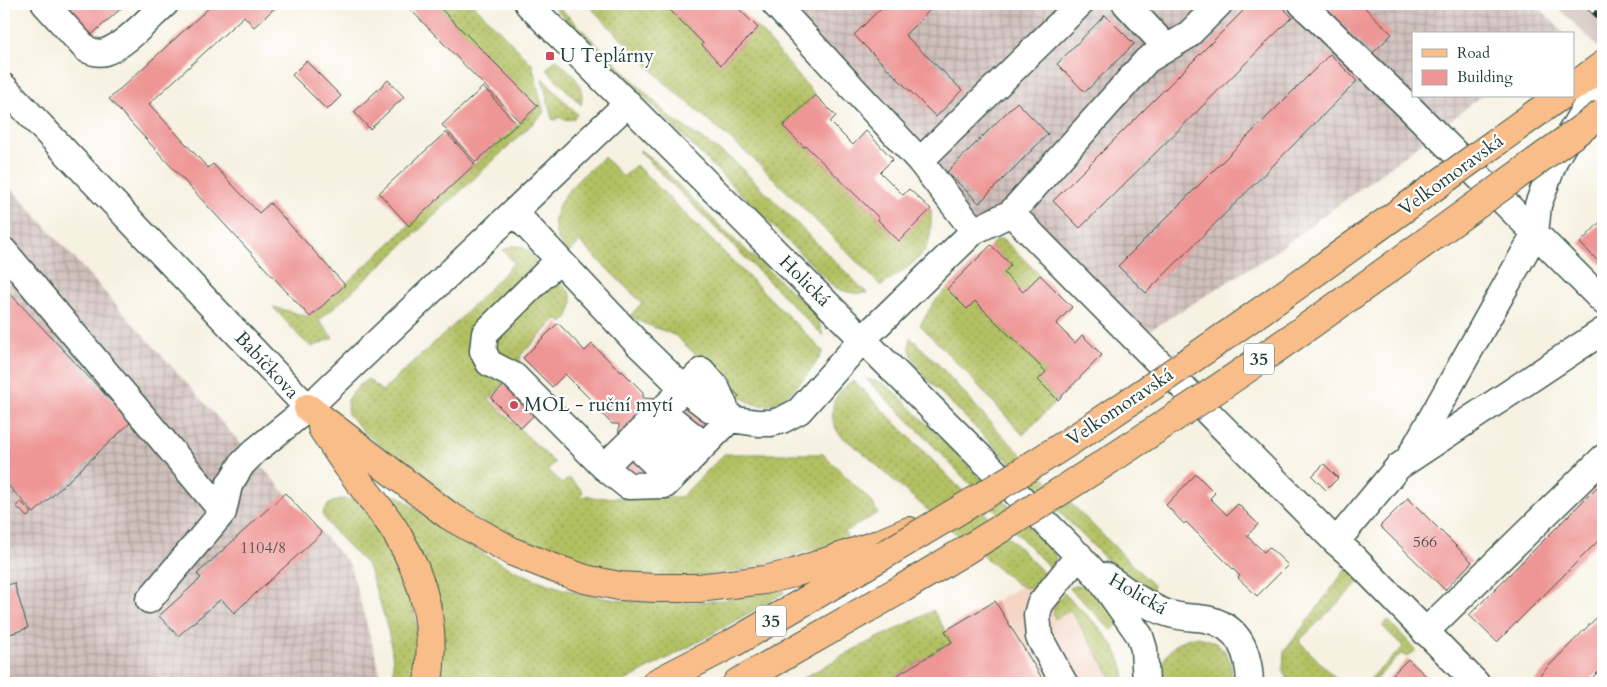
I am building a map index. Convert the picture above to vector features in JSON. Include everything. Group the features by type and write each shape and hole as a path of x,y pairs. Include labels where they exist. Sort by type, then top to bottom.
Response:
{"main road":[{"path":"1574,85 1603,65"},
{"name":"Velkomoravská","path":"656,683 733,643 881,550 953,514 1102,420 1206,350 1557,98"},
{"name":"Velkomoravská","path":"737,683 829,632 989,537 1168,422 1324,314 1603,113"},
{"path":"308,408 448,515 513,552 584,579 619,586 698,588 764,580 881,550"},
{"path":"308,408 350,471 396,532 413,562 424,592 429,618 431,643 428,683"},
{"path":"766,683 829,632"}],"street":[{"path":"45,4 86,49 95,53 105,52 122,42 165,4"},
{"name":"Holická","path":"528,4 1081,557 1100,579 1140,636 1144,649 1145,676"},
{"path":"775,4 920,161 974,231"},
{"path":"920,161 1080,4"},
{"path":"1126,4 1167,48"},
{"path":"514,212 639,345 684,389 710,408 730,419 744,422 771,423 792,416 799,411 863,339 974,231 1012,213 1147,60 1186,36 1219,4"},
{"path":"1302,4 1425,123 1603,301"},
{"path":"1408,460 1535,234 1538,205 1555,159 1603,78"},
{"name":"Babíčkova","path":"4,87 308,408 628,103"},
{"path":"1012,213 1476,683"},
{"path":"4,251 223,512"},
{"path":"559,260 485,332 483,352 489,363 514,376 604,467 628,486 665,485 730,419"},
{"path":"1336,542 1398,467 1603,331"},
{"path":"604,467 684,389"},
{"path":"149,600 223,512 229,486 242,464 255,451 308,408"},
{"path":"646,426 687,462"},
{"path":"646,426 687,462"},
{"path":"1425,632 1603,458"},
{"path":"1064,683 1039,637 1037,615 1040,604 1081,557"},
{"name":"Holická","path":"1081,557 1151,607 1165,613 1216,622 1233,633 1245,650 1249,679"},
{"name":"Holická","path":"1145,676 1150,648 1164,630 1178,622 1198,619"}],"shaded area":[{"path":"775,4 1536,4 1563,32 1412,32 1412,98 1479,98 1271,255 1136,339 1012,213 974,231"},
{"path":"1554,4 1603,4 1603,52 1592,41"},
{"path":"4,180 350,565 380,672 377,683 4,683"},
{"path":"1040,575 1069,612 1115,683 884,683 952,642 945,631"}],"green space":[{"path":"436,4 473,4 532,64 544,113 319,321 333,338 312,347 302,339 273,307 310,317 538,106"},
{"path":"550,4 556,4 670,117 734,161 867,293 848,292 831,284"},
{"path":"587,4 664,4 703,43 702,45 721,65 758,28 815,95 783,126 879,218 878,220 899,241 931,209 930,234 923,253 881,286 756,161 667,85"},
{"path":"556,59 576,79 581,91 581,105 546,69"},
{"path":"542,78 577,114 573,119 565,120 559,117 555,120 552,119"},
{"path":"640,150 657,163 729,235 809,307 818,319 823,336 640,152"},
{"path":"604,157 623,177 636,165 823,351 807,375 783,398 773,404 763,406 746,400 676,336 630,316 642,303 580,242 567,254 557,237 556,213 568,191"},
{"path":"1001,239 1040,275 1023,292 1004,273 1011,265 991,245"},
{"path":"512,246 525,248 534,257 536,266 479,329 504,384 489,399 555,463 548,469 562,484 569,478 583,491 581,495 583,497 588,495 592,498 681,497 724,454 823,454 872,502 878,513 845,532 848,540 734,572 681,578 623,574 579,565 517,542 462,510 366,434 348,414 347,400 368,379 382,391 455,324 514,263 503,250"},
{"path":"550,283 559,284 569,291 572,303 568,317 563,323 557,319 521,355 519,366 511,368 489,343"},
{"path":"947,289 975,301 1046,372 1038,380 1058,400 1023,435 920,325 934,302"},
{"path":"910,337 942,368 996,429 1153,585 1153,595 1115,568 929,381 917,367 912,356"},
{"path":"866,379 883,383 897,394 1052,549 1056,560 1052,570 922,434"},
{"path":"854,381 1047,576 1037,585 1030,587 1017,584 838,432 834,425 834,403 841,390"},
{"path":"399,496 435,523 492,559 533,578 581,593 609,599 666,603 724,600 780,590 784,591 784,593 621,683 441,683 390,503 390,498"},
{"path":"341,499 356,502 365,510 384,536 400,568 411,598 417,628 418,656 414,683 393,683 390,640 383,611 369,569 333,530 323,516 326,507"},
{"path":"1349,565 1363,578 1299,641 1340,683 1289,683 1283,670 1284,652"},
{"path":"1079,585 1094,590 1122,622 1111,630 1069,588"},
{"path":"1064,593 1104,633 1112,644 1119,656 1125,683 1115,683 1070,610 1055,619 1054,608"},
{"path":"933,610 952,642 884,683 795,683 853,650"},
{"path":"1388,620 1416,650 1407,657 1401,654 1372,683 1366,683 1403,647 1382,626"},
{"path":"1193,637 1211,641 1224,650 1231,665 1230,683 1164,683 1162,667 1164,660 1178,643"}],"building":[{"path":"59,4 126,4 89,37"},
{"path":"213,4 279,4 254,27 244,16 149,104 208,168 213,164 259,213 270,203 345,285 310,317 109,99"},
{"path":"405,4 436,4 538,106 520,122"},
{"path":"664,4 734,4 758,28 721,65 702,45 703,43"},
{"path":"885,4 936,4 905,35 962,90 936,117 854,35"},
{"path":"1250,4 1279,4 1292,17 1080,228 1053,201"},
{"path":"1323,4 1361,4 1392,34 1373,53 1378,60"},
{"path":"1105,15 1134,44 1085,92 1057,64"},
{"path":"1330,54 1357,81 1146,293 1118,266"},
{"path":"306,61 341,96 327,110 292,75"},
{"path":"388,80 404,97 370,129 354,112"},
{"path":"483,87 517,124 476,162 442,125"},
{"path":"815,95 836,116 830,122 853,145 866,131 893,159 880,172 903,195 909,189 931,209 899,241 878,220 879,218 783,126"},
{"path":"1017,102 1048,134 979,203 947,172"},
{"path":"446,132 475,164 409,226 379,193"},
{"path":"1603,219 1603,266 1580,243"},
{"path":"991,245 1011,265 1004,273 1023,292 1040,275 1072,307 1056,324 1075,343 1082,335 1102,355 1058,400 1038,380 1046,372 975,301 967,309 947,289"},
{"path":"4,287 131,422 34,513 4,481"},
{"path":"558,323 585,351 592,344 643,392 643,398 670,400 705,364 739,396 647,493 618,465 619,424 612,424 565,374 552,387 523,358"},
{"name":"MOL - ruční mytí","path":"508,382 537,412 521,428 491,398"},
{"path":"1324,464 1338,478 1326,490 1312,476"},
{"path":"1196,474 1215,493 1210,498 1227,515 1238,504 1258,524 1247,536 1264,552 1269,547 1288,565 1257,596 1238,578 1240,576 1186,522 1184,524 1166,505"},
{"path":"1603,481 1603,536 1497,642 1469,615"},
{"path":"285,493 322,533 234,613 221,599 178,636 159,616 201,578 197,574"},
{"path":"1408,498 1472,562 1445,590 1380,526"},
{"path":"21,502 32,513 27,517 16,506"},
{"path":"14,583 28,628 4,636 4,586"},
{"path":"995,601 1045,683 884,683 952,642 945,631"},
{"path":"1603,611 1603,667 1587,683 1538,683 1535,680"},
{"path":"1408,659 1428,678 1423,683 1384,683"}],"railway":[{"path":"1586,4 1603,21"}],"place":[{"name":"U Teplárny","path":"550,56"},
{"name":"MOL - ruční mytí","path":"514,405"}]}
